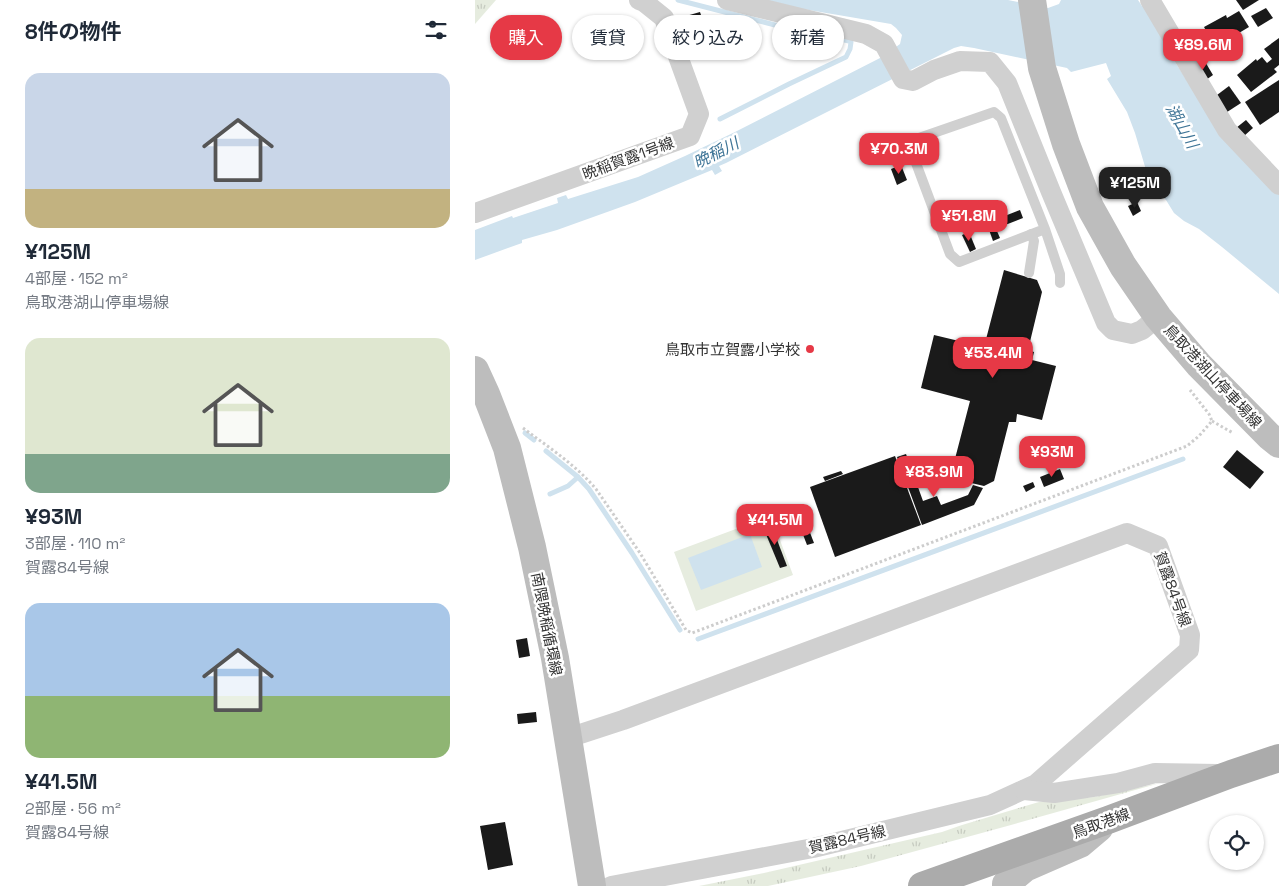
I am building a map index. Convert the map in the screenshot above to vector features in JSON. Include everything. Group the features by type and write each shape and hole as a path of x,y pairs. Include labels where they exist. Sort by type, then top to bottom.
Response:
{"main road":[{"name":"鳥取港線","path":"922,886 1279,758"}],"street":[{"name":"晩稲賀露1号線","path":"475,213 690,136 699,114 664,18 639,0"},
{"path":"727,0 866,34 884,44 903,79 913,81 934,70 960,61 990,62 1007,82 1042,195 1106,323 1113,330 1132,334 1141,330 1158,317"},
{"name":"鳥取港湖山停車場線","path":"1032,0 1042,68 1066,144 1090,207 1123,266 1158,317 1199,365 1279,444"},
{"path":"1150,0 1227,130 1279,185"},
{"name":"南隈晩稲循環線","path":"482,394 507,448 532,547 555,658 592,886"},
{"name":"賀露84号線","path":"568,738 1127,533 1158,546 1190,636 1189,650 1036,784 990,805 813,848 611,886"},
{"path":"1024,790 1063,792 1118,784 1155,774 1231,774"},
{"path":"1006,886 1025,868 1080,844 1108,820"}],"lane":[{"path":"1045,229 959,262 950,254 910,147 919,138 995,112 1001,118 1042,195 1045,229 1060,274 1060,283"},
{"path":"1029,273 1034,241 1031,234"}],"path":[{"path":"482,394 557,453 596,489 640,553 686,630 692,633 1187,446 1212,421 1209,414 1185,383"}],"green space":[{"path":"475,0 496,0 475,24"},
{"path":"771,516 793,575 696,611 674,552"},
{"path":"1160,783 861,866 768,886 699,886 942,832 1039,802 1094,797"}],"water":[{"path":"766,0 1008,0 1048,8 1059,4 1061,0 1138,0 1142,6 1145,6 1177,65 1203,106 1250,164 1279,195 1279,294 1199,229 1174,213 1149,180 1127,112 1107,79 1111,76 1106,63 1071,72 1067,68 961,46 719,166 722,171 715,175 712,170 635,202 557,230 522,240 522,243 475,260 475,230 512,216 513,218 558,203 557,198 566,195 568,199 638,177 735,132 882,57 900,44 902,35 891,24 803,9"},
{"path":"750,534 762,567 701,590 688,558"}],"building":[{"path":"1236,0 1259,0 1243,10"},
{"path":"1266,8 1273,18 1258,27 1251,16"},
{"path":"1239,11 1249,27 1217,46 1212,42 1204,27 1226,15 1227,18"},
{"path":"700,12 701,15 690,15"},
{"path":"1279,38 1279,65 1274,69 1277,72 1251,92 1237,75 1256,59 1257,61 1262,57 1267,63 1272,59 1264,49"},
{"path":"1204,60 1213,75 1203,82 1194,66"},
{"path":"1279,80 1279,112 1260,125 1245,102"},
{"path":"1229,86 1241,103 1224,114 1213,98"},
{"path":"1246,120 1253,128 1244,136 1236,128"},
{"path":"901,165 907,180 897,185 891,169"},
{"path":"1137,202 1141,211 1133,216 1128,206"},
{"path":"1020,210 1023,218 1000,227 997,219"},
{"path":"993,222 1000,238 993,241 987,224"},
{"path":"969,232 976,249 970,252 962,235"},
{"path":"1004,270 1037,280 1042,292 1028,350 1034,352 1032,360 1056,366 1042,420 1017,414 1016,422 1009,422 994,481 984,486 950,478 970,401 921,388 934,335 984,347"},
{"path":"1237,450 1264,472 1250,489 1223,467"},
{"path":"906,454 923,501 937,496 941,505 968,495 973,485 983,488 974,505 922,525 897,457"},
{"path":"895,456 921,525 835,557 810,487"},
{"path":"1060,469 1064,479 1044,487 1040,477"},
{"path":"841,471 843,474 825,481 823,477"},
{"path":"1033,482 1035,487 1026,492 1023,486"},
{"path":"803,514 808,527 801,529 796,517"},
{"path":"771,524 787,566 780,568 763,527"},
{"path":"809,530 814,543 807,545 802,532"},
{"path":"527,638 530,656 519,658 516,640"},
{"path":"536,712 537,722 518,724 517,714"},
{"path":"505,822 513,865 488,870 480,826"}],"waterway":[{"path":"678,0 775,25 849,41"},
{"path":"720,119 846,57 851,42"},
{"path":"525,433 534,440"},
{"path":"546,451 578,477 589,489 680,630"},
{"path":"698,639 1183,459"},
{"path":"550,494 568,486 578,477"}],"place":[{"name":"鳥取市立賀露小学校","path":"810,349"}],"water label":[{"name":"湖山川","path":"1182,126"},
{"name":"晩稲川","path":"716,153"}]}
